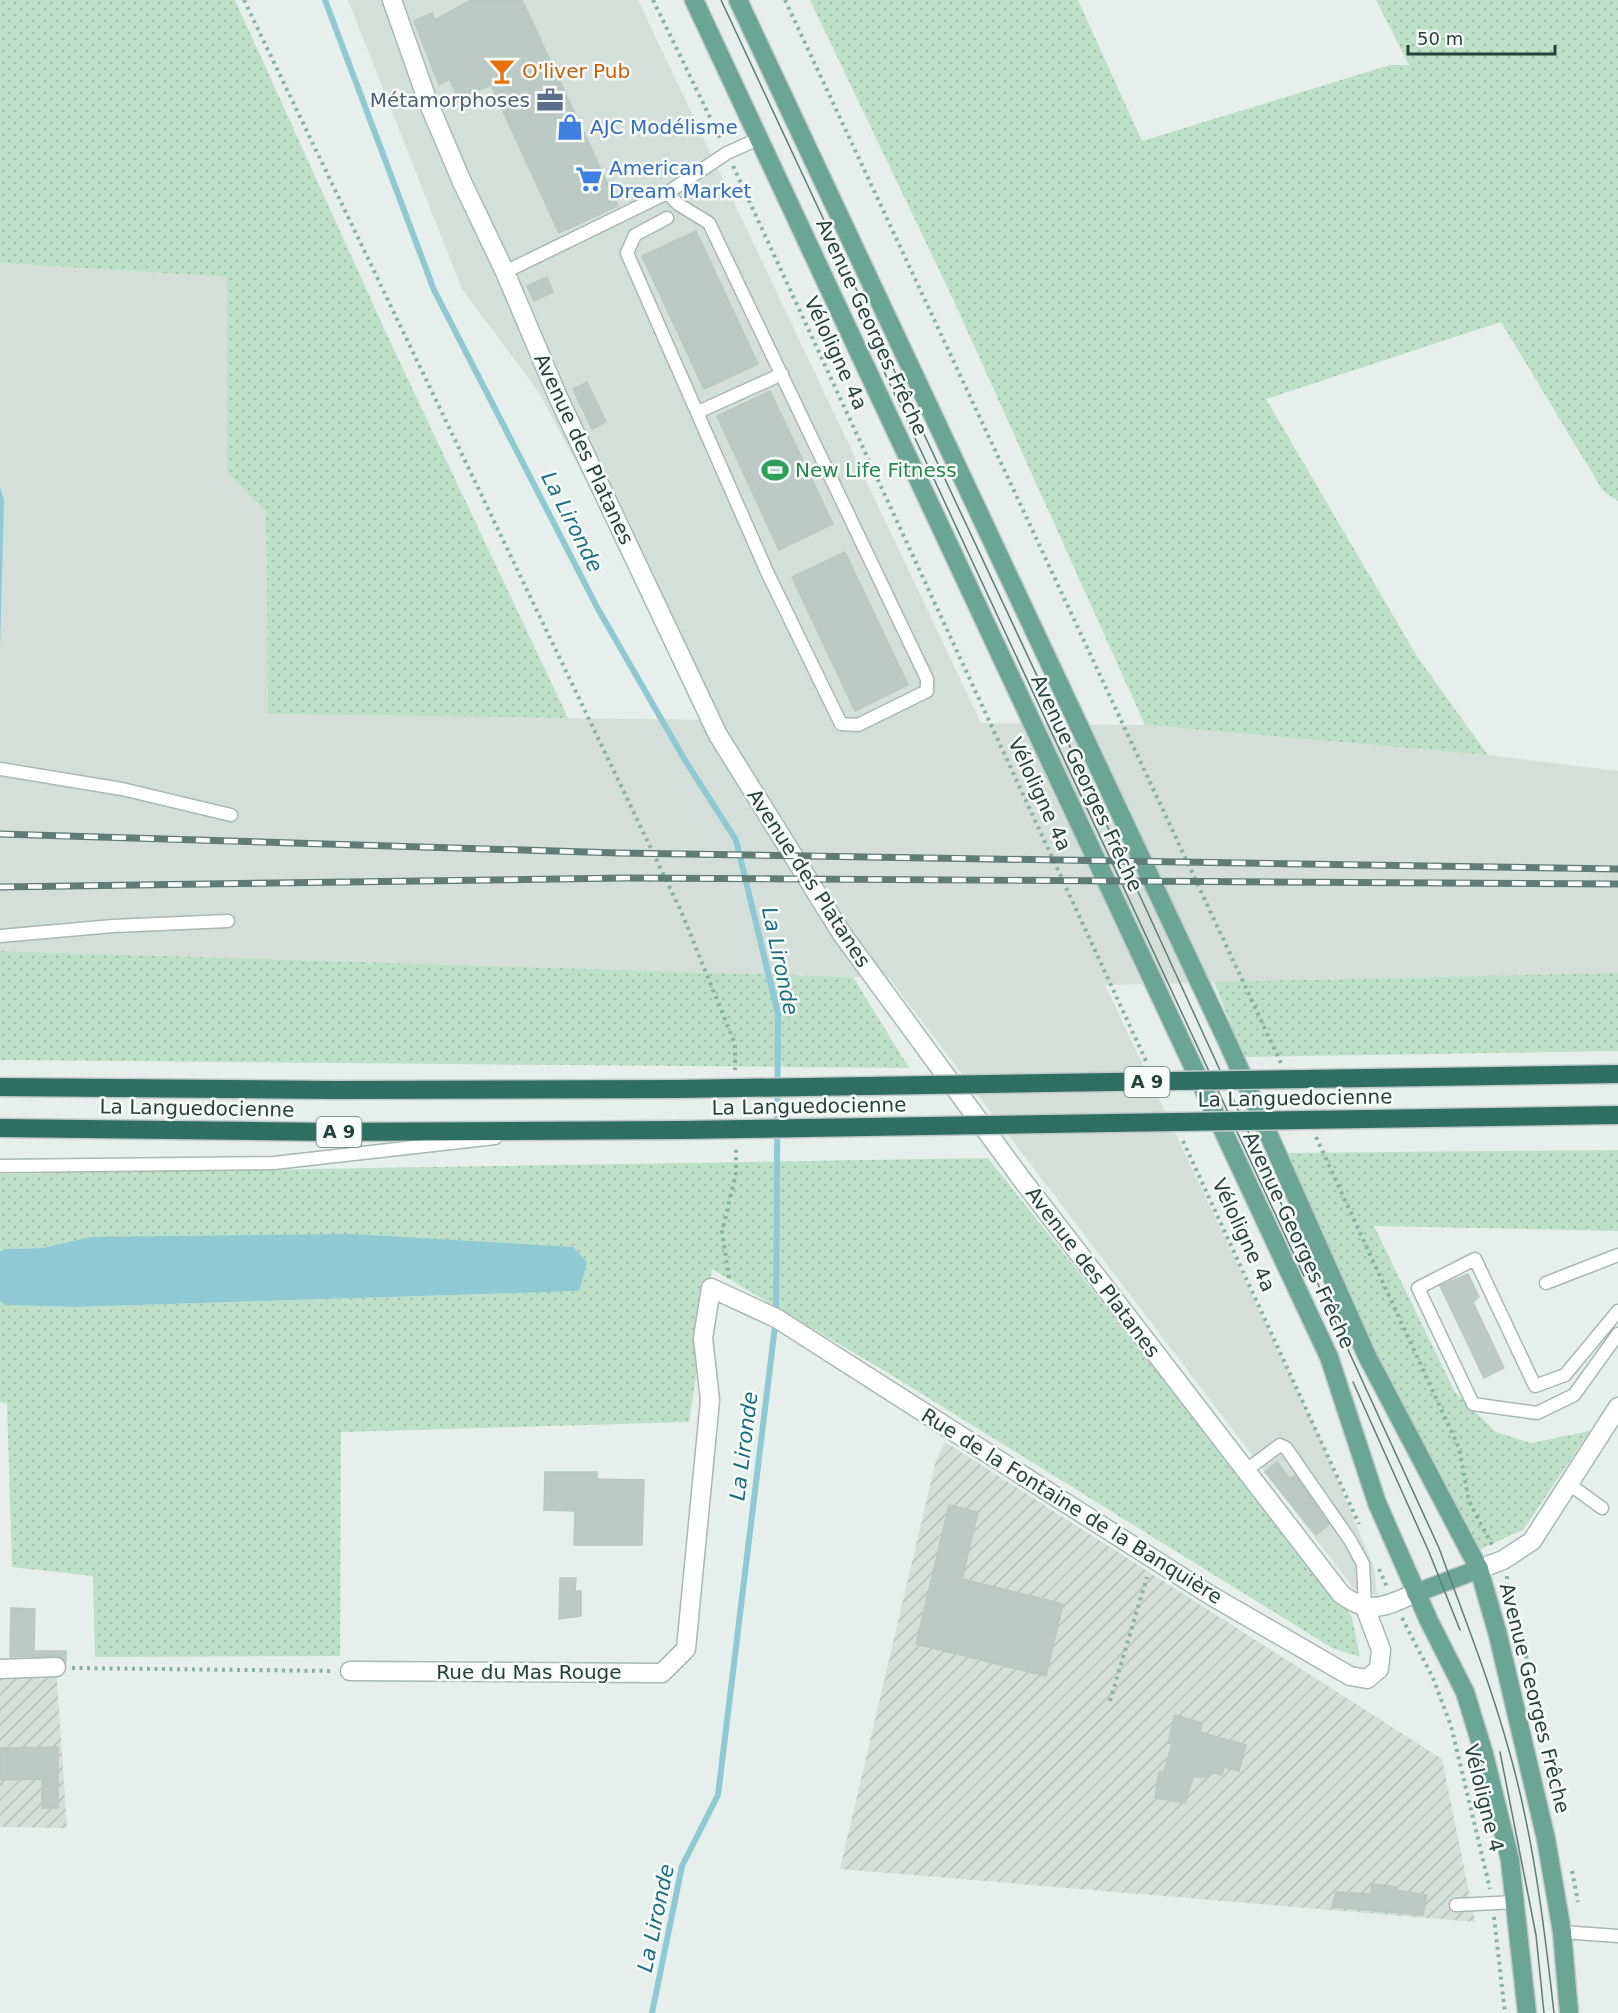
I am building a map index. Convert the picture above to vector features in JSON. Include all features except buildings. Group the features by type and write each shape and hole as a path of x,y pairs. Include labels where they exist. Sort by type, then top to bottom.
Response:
{"highway":[{"name":"La Languedocienne","path":"0,1087 335,1090 677,1089 1618,1074"},
{"name":"La Languedocienne","path":"0,1128 547,1132 1618,1115"}],"main road":[{"name":"Avenue Georges Frêche","path":"694,0 1329,1358 1377,1503 1416,1593 1465,1692 1510,1860 1527,2013"},
{"name":"Avenue Georges Frêche","path":"738,0 1227,1041 1367,1356 1479,1569 1490,1603 1546,1839 1562,1932 1569,2013"},
{"name":"Avenue Georges Frêche","path":"1416,1593 1479,1569"}],"street":[{"name":"Avenue des Platanes","path":"392,0 428,102 505,272 558,397 724,745 842,934 1030,1190 1341,1594 1352,1603 1365,1607"},
{"name":"Rue de la Fontaine de la Banquière","path":"711,1288 776,1318 1210,1595 1350,1676 1367,1679 1379,1669 1381,1650 1365,1607"},
{"name":"Rue du Mas Rouge","path":"350,1671 662,1672 686,1649 710,1400 703,1338 711,1288"},
{"path":"1479,1569 1503,1560 1532,1541 1618,1407"},
{"path":"1365,1607 1375,1609 1416,1593"},
{"path":"0,1669 56,1667"}],"lane":[{"path":"505,272 667,193 727,153 758,139"},
{"path":"667,193 678,204 708,223 927,679 927,691 858,724 841,724 768,574 699,412 627,253 635,235 667,218"},
{"path":"699,412 782,374"},
{"path":"0,769 122,789 231,815"},
{"path":"0,936 113,926 228,921"},
{"path":"0,1166 274,1163 547,1132"},
{"path":"1546,1283 1618,1255"},
{"path":"1618,1311 1565,1375 1535,1386 1475,1259 1418,1288 1473,1404 1537,1413 1574,1395 1618,1334"},
{"path":"1245,1471 1280,1445 1286,1448 1350,1540 1363,1564 1365,1607"},
{"path":"1569,1484 1602,1508"},
{"path":"1456,1905 1516,1902"},
{"path":"1562,1932 1618,1935"}],"path":[{"path":"244,0 681,911 735,1044 735,1079"},
{"name":"Véloligne 4a","path":"653,0 727,153 1148,1064"},
{"path":"785,0 1286,1073"},
{"path":"1311,1128 1459,1448 1470,1502 1484,1529"},
{"path":"732,1297 722,1232 736,1173 736,1138"},
{"name":"Véloligne 4a","path":"1183,1140 1362,1529"},
{"path":"1376,1560 1394,1602"},
{"path":"1110,1701 1144,1582 1157,1561"},
{"name":"Véloligne 4","path":"1394,1602 1433,1678 1451,1726 1486,1866 1505,2013"},
{"path":"56,1667 350,1671"}],"shaded area":[{"path":"348,0 638,0 981,723 1145,725 1488,755 1618,771 1618,973 1105,985 1323,1445 1374,1567 1377,1595 1354,1589 889,978 0,951 0,263 227,277 227,472 266,512 268,714 714,720 538,391 462,289"},
{"path":"945,1442 1442,1759 1475,1922 840,1869 936,1460"},
{"path":"56,1666 67,1828 0,1827 0,1667"}],"green space":[{"path":"0,0 235,0 388,337 568,718 268,714 266,512 227,472 227,277 0,263"},
{"path":"810,0 1078,0 1142,141 1390,65 1409,65 1376,0 1618,0 1618,501 1603,491 1501,322 1266,399 1418,658 1488,755 1145,725 953,299"},
{"path":"0,951 853,977 909,1068 0,1060"},
{"path":"1618,973 1618,1051 1244,1057 1214,982"},
{"path":"1618,1150 1618,1231 1374,1226 1455,1392 1496,1432 1531,1443 1590,1431 1523,1530 1478,1550 1365,1334 1287,1153"},
{"path":"988,1158 1352,1617 1360,1657 1332,1648 888,1373 712,1269 689,1422 341,1432 340,1656 95,1657 93,1576 12,1567 7,1403 0,1402 0,1301 6,1305 75,1307 578,1291 587,1262 90,1237 43,1248 4,1249 0,1252 0,1174"}],"water":[{"path":"0,488 4,500 0,648"},
{"path":"351,1234 573,1247 587,1262 579,1291 75,1307 5,1305 0,1301 0,1252 4,1249 43,1248 90,1237"}],"waterway":[{"name":"La Lironde","path":"325,0 434,290 598,609 686,762 736,840 778,1014 776,1318 718,1795 682,1866 652,2013"}],"tram line":[{"path":"721,0 1147,911 1439,1548 1493,1696 1517,1779 1537,1879 1554,2013"},
{"path":"882,367 1304,1276"},
{"path":"1353,1382 1429,1552 1460,1630"},
{"path":"1500,1752 1536,1935 1544,2013"}],"railway":[{"path":"0,834 618,853 1618,869"},
{"path":"0,887 625,878 1618,884"}],"place":[{"name":"O'liver Pub","path":"502,71"},
{"name":"Métamorphoses","path":"550,100"},
{"name":"AJC Modélisme","path":"570,127"},
{"name":"American Dream Market","path":"589,179"},
{"name":"New Life Fitness","path":"775,470"}]}
